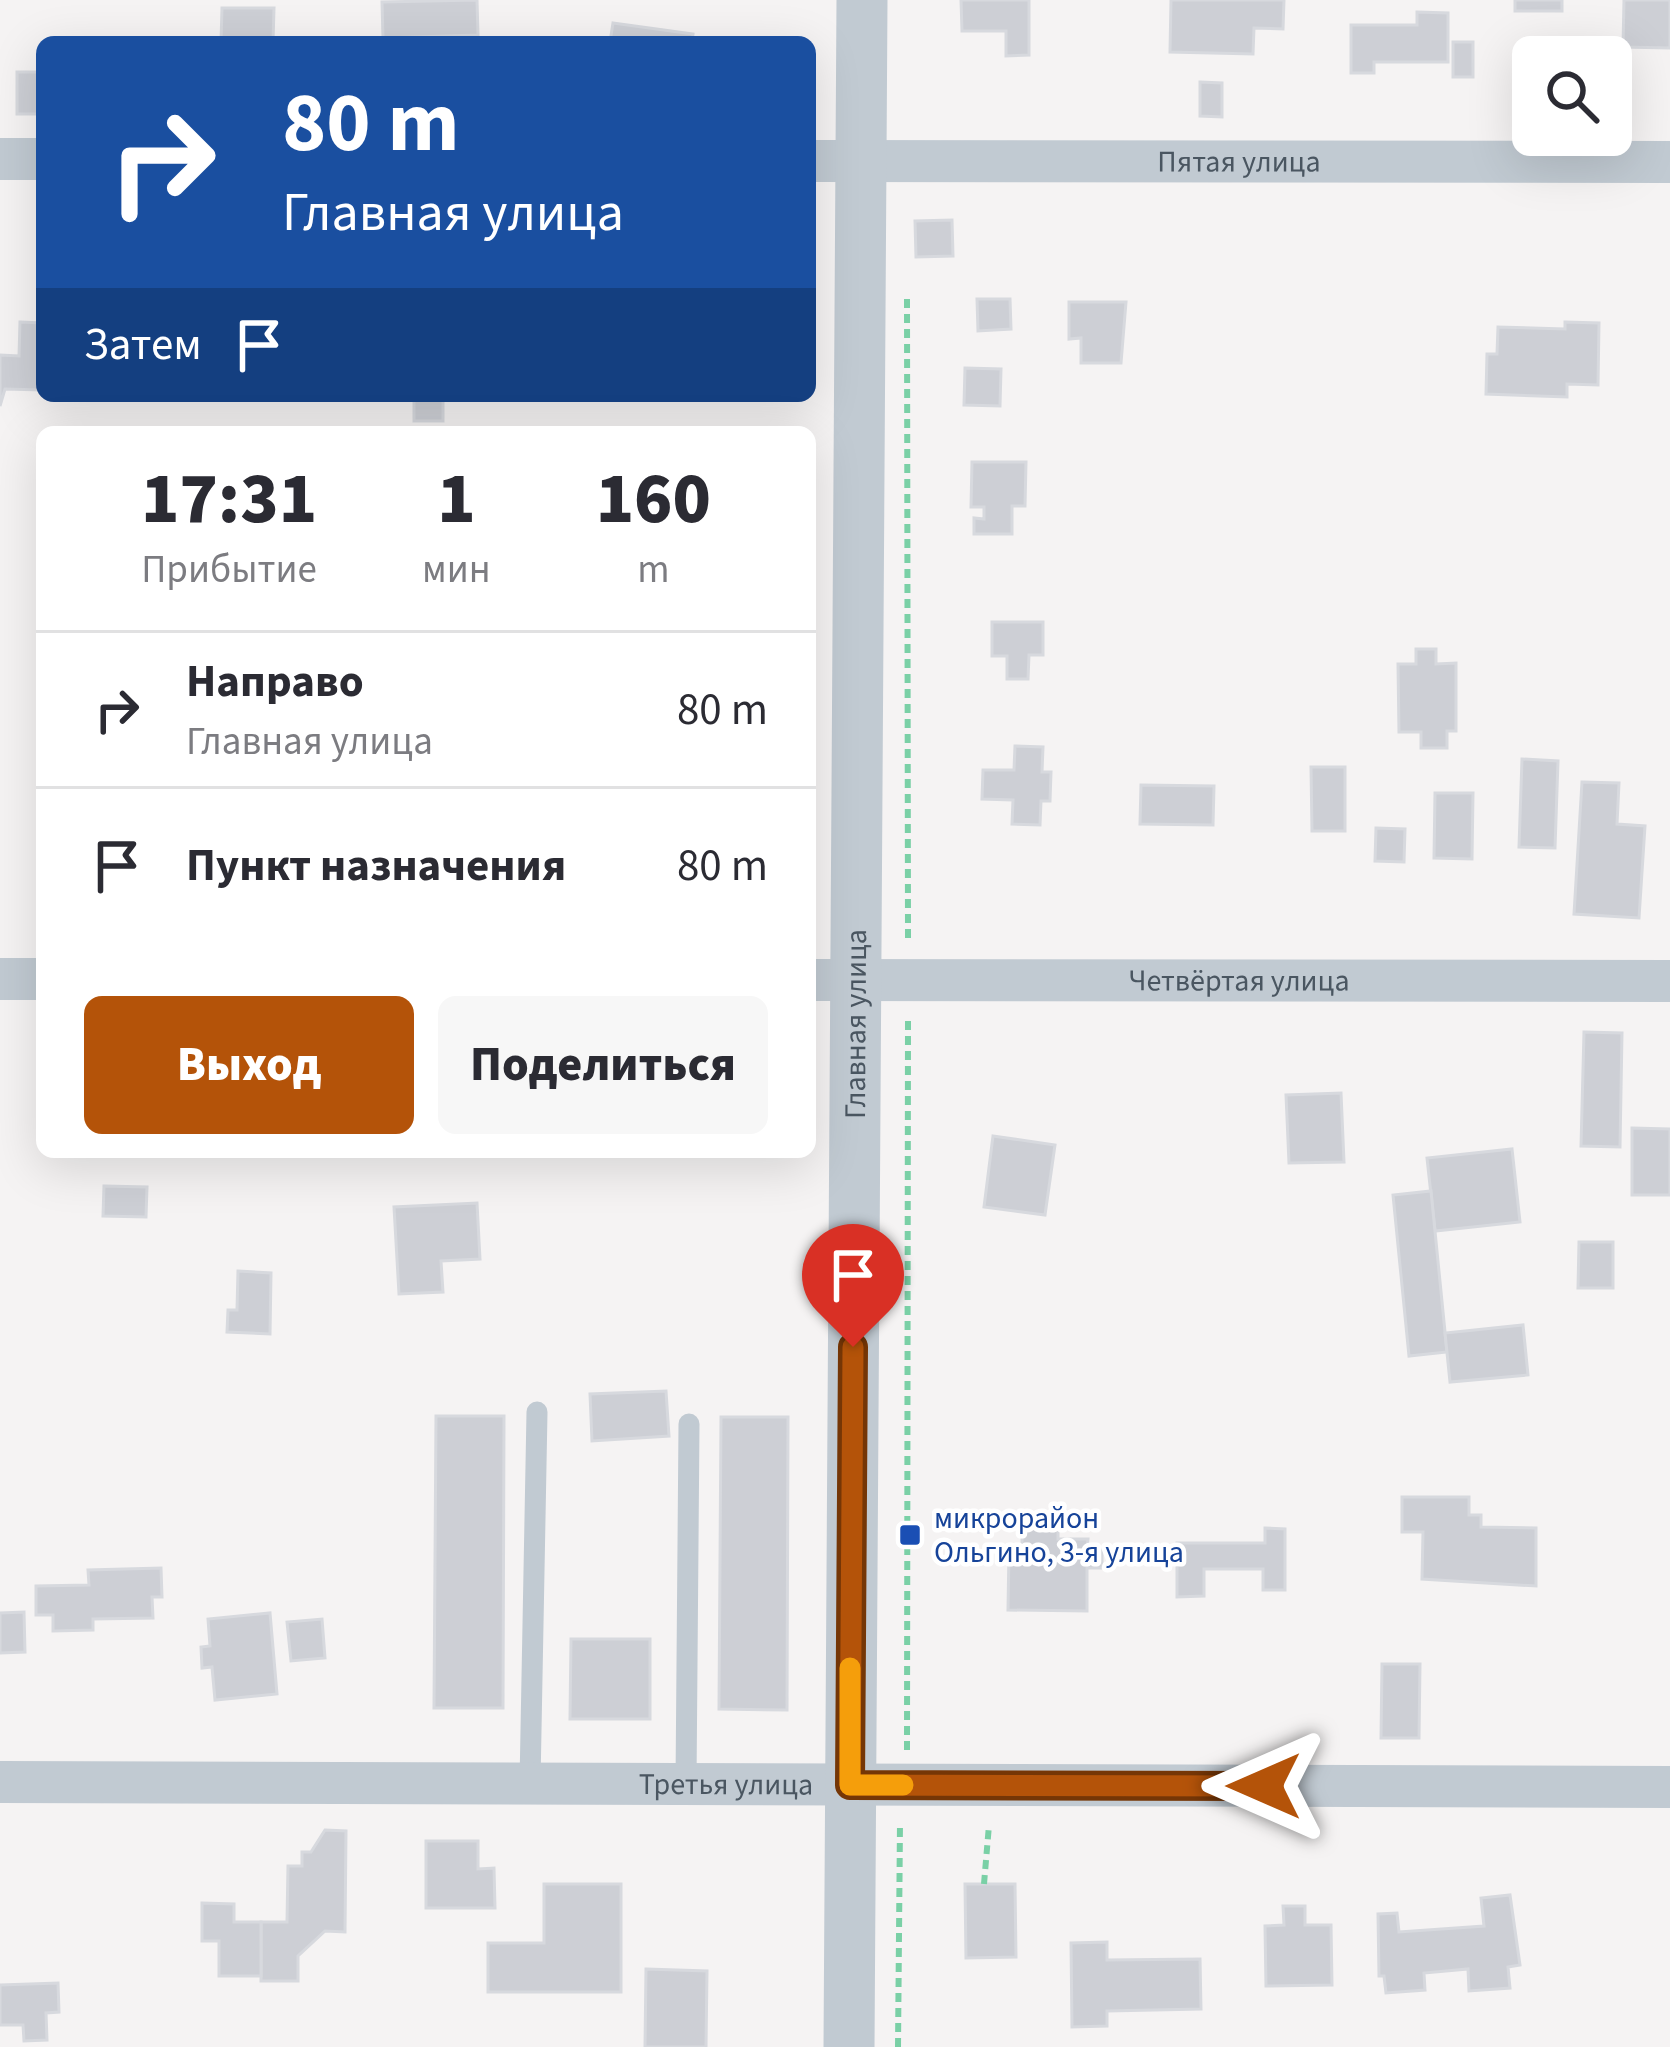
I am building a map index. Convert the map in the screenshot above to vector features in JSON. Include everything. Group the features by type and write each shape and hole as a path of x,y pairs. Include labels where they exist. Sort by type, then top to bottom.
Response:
{"street":[{"name":"Главная улица","path":"849,2047 850,1785 832,980 861,161 862,0"},
{"path":"0,159 36,159"},
{"name":"Пятая улица","path":"816,160 1670,162"},
{"path":"0,979 36,979"},
{"name":"Четвёртая улица","path":"832,980 1670,981"},
{"name":"Третья улица","path":"0,1782 1670,1787"}],"lane":[{"path":"530,1784 537,1412"},
{"path":"686,1784 688,1424"}],"path":[{"path":"898,2047 912,1381 907,278"},
{"path":"984,1884 988,1785"}],"building":[{"path":"477,0 478,35 383,36 382,2"},
{"path":"961,0 1029,0 1029,55 1006,56 1006,31 962,31"},
{"path":"1171,0 1284,0 1283,29 1254,28 1253,54 1170,52"},
{"path":"1515,0 1562,0 1562,11 1515,11"},
{"path":"1624,0 1670,0 1670,48 1632,47 1632,36 1623,36"},
{"path":"222,8 274,8 273,36 221,36"},
{"path":"1417,12 1448,13 1448,62 1374,62 1374,73 1351,73 1351,25 1417,25"},
{"path":"613,23 693,34 693,36 611,36"},
{"path":"1453,42 1473,42 1473,77 1453,77"},
{"path":"17,72 36,72 36,114 17,114"},
{"path":"1200,82 1222,83 1222,117 1200,116"},
{"path":"952,220 953,256 916,257 915,221"},
{"path":"977,299 1010,299 1011,329 978,331"},
{"path":"1069,302 1126,302 1121,363 1081,363 1081,338 1069,339"},
{"path":"20,322 36,323 36,390 5,389 0,406 0,355 19,356"},
{"path":"1565,322 1599,323 1598,385 1567,384 1567,397 1486,394 1487,354 1497,354 1498,327 1565,329"},
{"path":"965,368 1001,369 1000,406 964,405"},
{"path":"414,402 443,402 443,421 414,421"},
{"path":"972,462 1026,462 1025,506 1012,506 1012,534 974,534 974,518 984,519 984,507 971,507"},
{"path":"992,622 1043,622 1043,655 1029,655 1028,679 1007,679 1007,656 992,656"},
{"path":"1416,649 1436,649 1436,664 1456,663 1456,731 1447,731 1447,748 1421,748 1421,732 1399,732 1398,664 1416,664"},
{"path":"1015,746 1043,747 1042,772 1051,772 1050,801 1041,801 1040,825 1012,824 1013,800 982,799 983,770 1014,770"},
{"path":"1522,759 1558,761 1555,848 1519,847"},
{"path":"1311,767 1345,767 1345,831 1312,831"},
{"path":"1582,782 1619,783 1617,824 1645,826 1639,918 1574,914"},
{"path":"1141,785 1214,786 1213,825 1140,824"},
{"path":"1435,793 1473,793 1472,859 1434,858"},
{"path":"1376,828 1405,829 1404,862 1375,861"},
{"path":"1584,1032 1622,1033 1620,1147 1581,1146"},
{"path":"1341,1093 1344,1162 1289,1163 1286,1095"},
{"path":"1632,1128 1670,1129 1670,1195 1632,1195"},
{"path":"993,1136 1055,1145 1045,1215 984,1207"},
{"path":"1512,1149 1520,1222 1435,1231 1427,1158"},
{"path":"104,1186 147,1187 146,1217 103,1216"},
{"path":"1431,1191 1447,1352 1409,1356 1393,1195"},
{"path":"477,1203 480,1259 441,1261 443,1292 399,1294 394,1207"},
{"path":"1579,1242 1613,1242 1613,1288 1578,1288"},
{"path":"238,1271 271,1273 270,1334 227,1332 228,1310 237,1310"},
{"path":"1523,1325 1528,1375 1450,1382 1445,1333"},
{"path":"666,1391 669,1436 592,1441 590,1394"},
{"path":"436,1416 504,1416 503,1708 434,1708"},
{"path":"721,1417 788,1417 787,1710 719,1709"},
{"path":"1402,1497 1469,1497 1469,1515 1481,1515 1481,1527 1536,1528 1536,1586 1422,1579 1423,1532 1402,1532"},
{"path":"1022,1516 1058,1517 1058,1539 1088,1539 1087,1549 1102,1549 1102,1568 1087,1568 1087,1611 1008,1610 1009,1551 1022,1551"},
{"path":"1265,1528 1285,1529 1285,1590 1263,1590 1263,1569 1204,1569 1204,1596 1177,1597 1177,1543 1265,1543"},
{"path":"161,1568 162,1597 152,1597 153,1618 93,1619 93,1630 53,1631 53,1615 36,1615 36,1586 89,1585 88,1570"},
{"path":"24,1612 25,1652 0,1653 0,1613"},
{"path":"270,1613 277,1694 215,1700 212,1667 202,1668 201,1647 210,1646 208,1619"},
{"path":"322,1619 325,1658 291,1661 287,1622"},
{"path":"571,1639 650,1639 650,1719 570,1719"},
{"path":"1382,1664 1420,1664 1419,1738 1381,1738"},
{"path":"325,1830 346,1831 345,1932 325,1931 298,1956 298,1981 261,1981 261,1922 287,1922 288,1866 302,1866 302,1852 311,1852"},
{"path":"426,1841 478,1841 478,1869 494,1868 495,1908 426,1908"},
{"path":"544,1884 621,1884 621,1992 488,1992 488,1943 544,1943"},
{"path":"965,1884 1015,1884 1016,1957 966,1958"},
{"path":"1510,1895 1520,1965 1508,1967 1510,1988 1469,1991 1468,1969 1424,1973 1425,1990 1386,1993 1384,1976 1379,1976 1378,1914 1397,1913 1399,1932 1484,1926 1481,1898"},
{"path":"202,1903 234,1904 234,1922 261,1922 261,1976 219,1976 219,1941 202,1941"},
{"path":"1283,1906 1305,1906 1305,1925 1331,1925 1332,1985 1266,1986 1265,1926 1284,1925"},
{"path":"1107,1942 1107,1960 1200,1959 1201,2009 1107,2011 1107,2026 1072,2027 1071,1943"},
{"path":"646,1969 707,1971 706,2047 645,2047"},
{"path":"58,1983 59,2012 46,2013 47,2040 24,2041 23,2025 0,2025 0,1985"}],"slow traffic":[{"path":"850,1668 850,1785 903,1785"}],"place":[{"name":"микрорайон Ольгино, 3-я улица","path":"910,1535"}],"route":[{"path":"853,1347 850,1785 1264,1786"}]}
